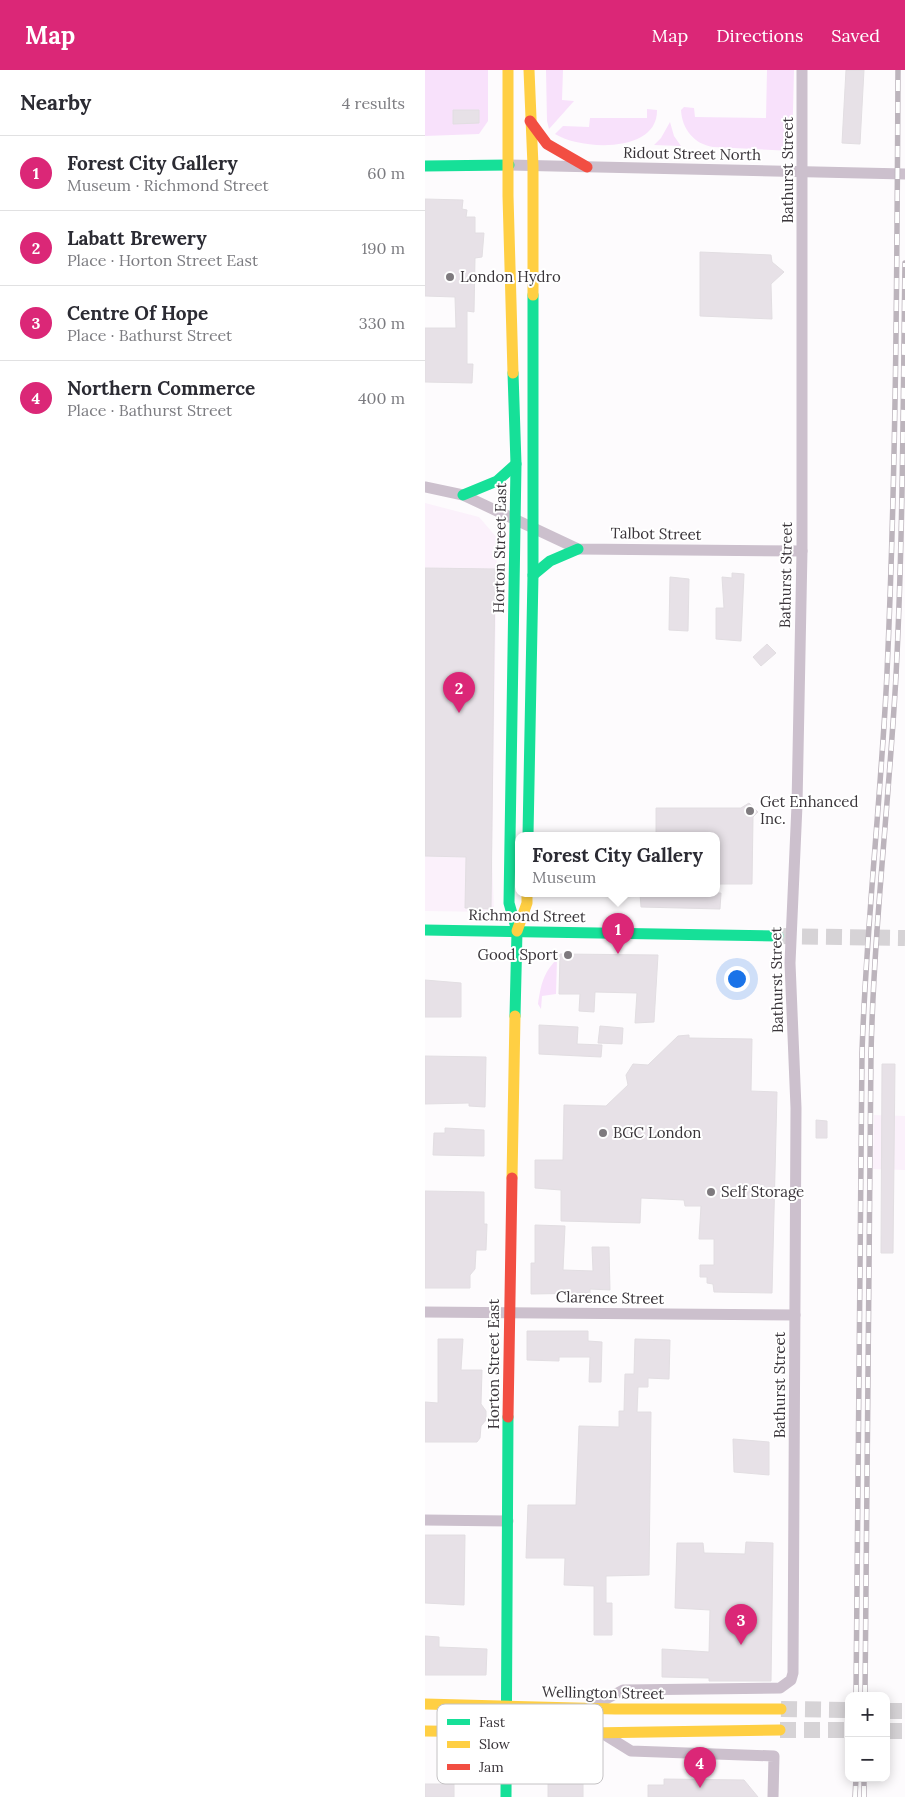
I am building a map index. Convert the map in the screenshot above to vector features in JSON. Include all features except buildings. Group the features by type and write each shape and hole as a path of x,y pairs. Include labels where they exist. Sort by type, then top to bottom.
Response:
{"main road":[{"name":"Horton Street East","path":"508,70 508,196 516,464 509,903 517,930 509,1312 508,1704"},
{"path":"529,70 533,166 533,575 529,832"},
{"path":"530,121 547,144 587,167"},
{"path":"425,166 509,166"},
{"path":"463,495 497,481 516,464"},
{"path":"533,575 550,561 578,548"},
{"name":"Horton Street East","path":"517,930 527,903 527,897"},
{"name":"Richmond Street","path":"425,930 517,930 778,936"},
{"name":"Wellington Street","path":"603,1708 781,1709"},
{"path":"603,1732 780,1730"},
{"name":"Horton Street East","path":"506,1784 506,1797"}],"street":[{"name":"Bathurst Street","path":"597,1704 623,1690 774,1689 786,1685 793,1673 796,1087 790,963 797,805 802,551 802,70"},
{"name":"Ridout Street North","path":"509,166 905,174"},
{"name":"Talbot Street","path":"425,487 463,495 578,548 802,551"},
{"name":"Clarence Street","path":"425,1312 795,1315"},
{"path":"425,1520 509,1521"},
{"path":"603,1734 631,1751 773,1756 773,1797"}],"shaded area":[{"path":"425,70 488,70 488,121 479,134 425,136"},
{"path":"546,70 563,70 562,100 574,101 549,129 547,121"},
{"path":"767,70 794,70 792,151 713,147 700,143 690,135 682,117 681,110 684,107 694,108 695,117 766,118"},
{"path":"647,109 657,110 654,124 645,135 632,141 599,145 582,143 555,134 563,126 589,127 590,118 647,118"},
{"path":"670,122 674,136 681,146 654,145 661,138"},
{"path":"425,503 479,517 497,538 492,857 494,912 425,911"},
{"path":"557,959 556,994 542,996 541,1009 538,1004 543,980"},
{"path":"874,1115 905,1116 905,1170 873,1169"}],"tunnel":[{"path":"778,936 905,938"},
{"path":"781,1709 845,1710"},
{"path":"890,1711 905,1711"},
{"path":"780,1730 845,1730"},
{"path":"890,1731 905,1731"}],"railway":[{"path":"856,1692 862,1053 887,673 890,598 896,372 898,70"},
{"path":"865,1692 871,1053 875,959 896,676 900,573 905,263"},
{"path":"855,1797 856,1782"},
{"path":"864,1782 864,1797"}],"traffic: fast":[{"path":"425,166 509,165"},
{"path":"528,832 533,575 533,295"},
{"path":"513,373 516,464 509,903 517,931 515,1016"},
{"path":"463,495 497,481 516,464"},
{"path":"533,575 550,561 578,549"},
{"path":"425,930 778,936"},
{"path":"506,1704 508,1417"},
{"path":"506,1784 506,1797"}],"traffic: slow":[{"path":"508,70 508,196 513,373"},
{"path":"529,70 533,166 533,295"},
{"path":"517,931 527,903 527,897"},
{"path":"512,1178 515,1016"},
{"path":"425,1704 437,1704"},
{"path":"603,1709 781,1709"},
{"path":"603,1733 780,1730"},
{"path":"425,1731 437,1731"}],"traffic: jam":[{"path":"530,121 547,144 587,167"},
{"path":"508,1417 512,1178"}],"place":[{"name":"London Hydro","path":"450,277"},
{"name":"Labatt Brewery","path":"459,713"},
{"name":"Get Enhanced Inc.","path":"750,811"},
{"name":"Forest City Gallery","path":"618,954"},
{"name":"Good Sport","path":"568,955"},
{"name":"BGC London","path":"603,1133"},
{"name":"Self Storage","path":"711,1192"},
{"name":"Centre Of Hope","path":"741,1645"},
{"name":"Northern Commerce","path":"700,1788"}]}
